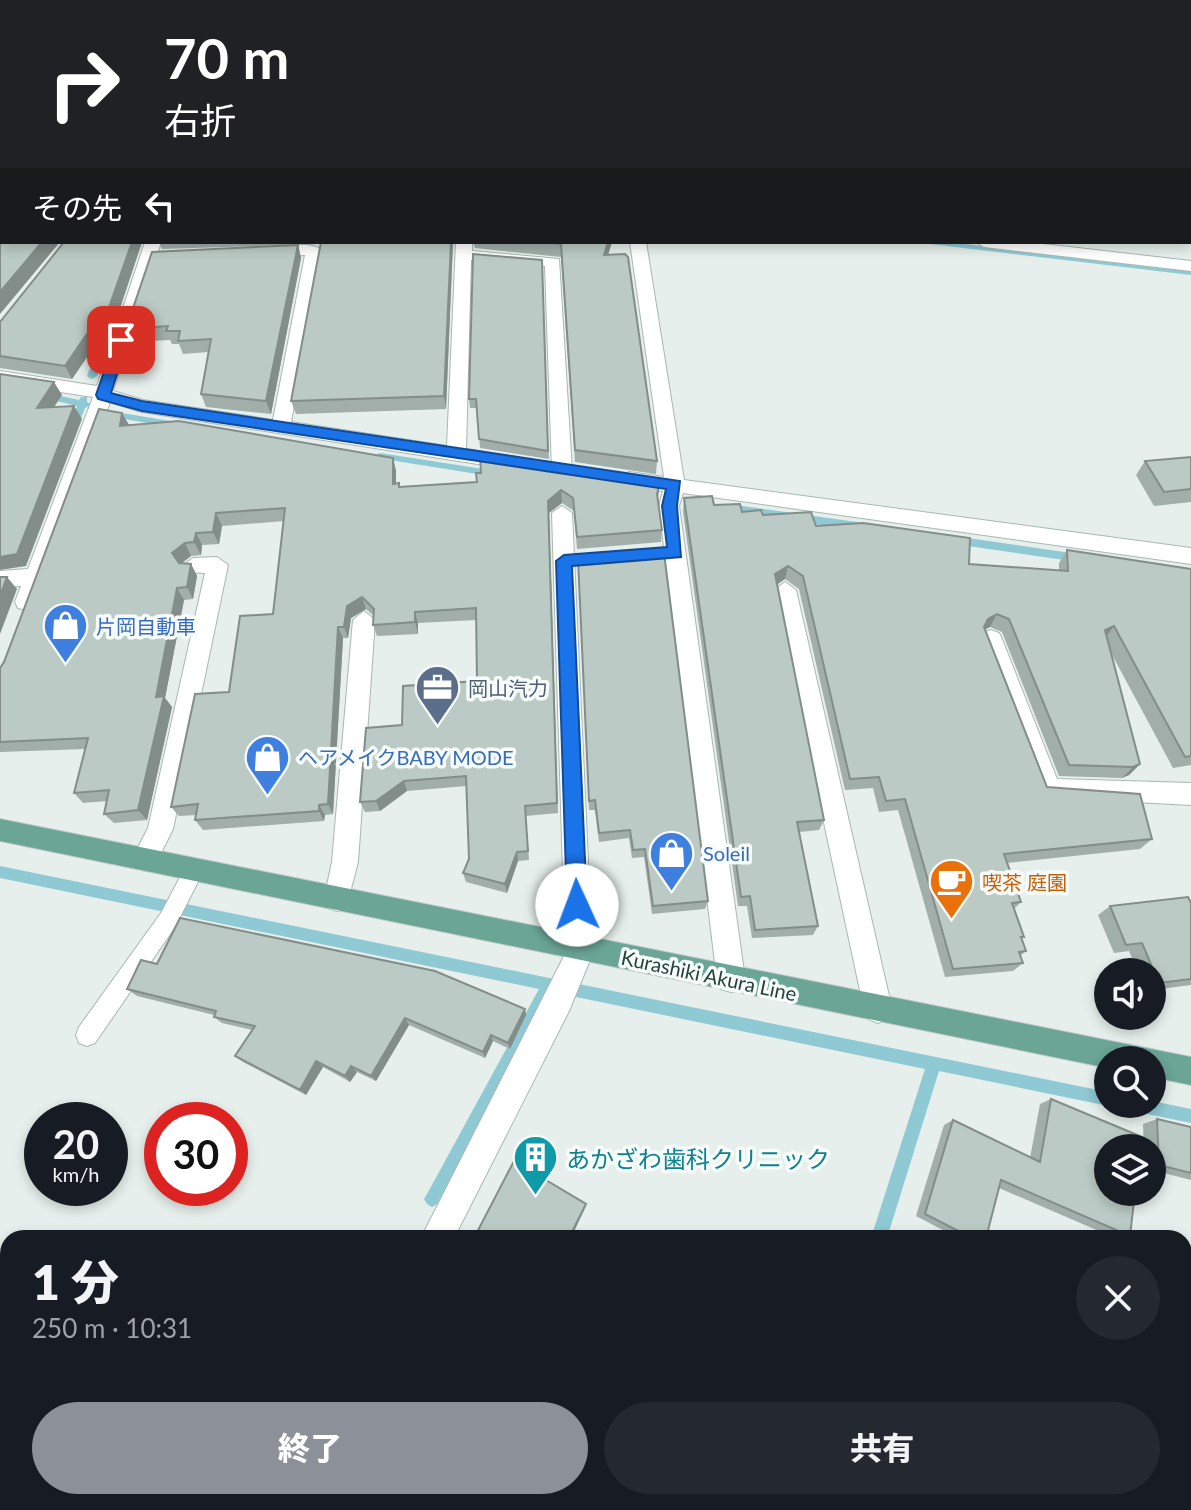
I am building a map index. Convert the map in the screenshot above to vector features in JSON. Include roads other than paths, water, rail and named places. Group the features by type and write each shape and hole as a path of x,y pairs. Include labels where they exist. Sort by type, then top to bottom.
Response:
{"main road":[{"name":"Kurashiki Akura Line","path":"0,830 1094,1052"},
{"path":"1166,1066 1191,1071"}],"street":[{"path":"638,244 672,494 668,553 731,979"},
{"path":"1001,244 1191,266"},
{"path":"0,377 86,389 142,406 281,427 456,454 555,469 553,262 464,248 456,454"},
{"path":"254,253 314,250 281,427"},
{"path":"20,618 17,578 103,395 155,252"},
{"path":"605,476 672,494 1191,556"},
{"path":"441,1230 564,988 577,948 572,560 562,513"},
{"path":"145,859 160,829 217,565 193,566"},
{"path":"785,590 878,1009"},
{"path":"337,899 345,862 364,620"},
{"path":"991,639 1049,789 1191,794"}],"lane":[{"path":"87,1035 168,920 194,870"}],"waterway":[{"path":"947,244 1191,273"},
{"path":"92,376 108,332"},
{"path":"47,396 82,404"},
{"path":"82,404 84,399"},
{"path":"74,426 82,404"},
{"path":"82,404 87,405"},
{"path":"116,415 176,425"},
{"path":"380,456 496,474"},
{"path":"728,508 857,526"},
{"path":"954,540 1078,558"},
{"path":"0,872 549,984"},
{"path":"432,1199 549,984"},
{"path":"549,984 934,1063"},
{"path":"882,1230 934,1063"},
{"path":"934,1063 1094,1096"},
{"path":"1166,1111 1191,1116"}],"place":[{"name":"片岡自動車","path":"65,665"},
{"name":"岡山汽力","path":"437,727"},
{"name":"ヘアメイクBABY MODE","path":"267,796"},
{"name":"Soleil","path":"672,892"},
{"name":"喫茶 庭園","path":"951,921"},
{"name":"あかざわ歯科クリニック","path":"535,1197"}]}
